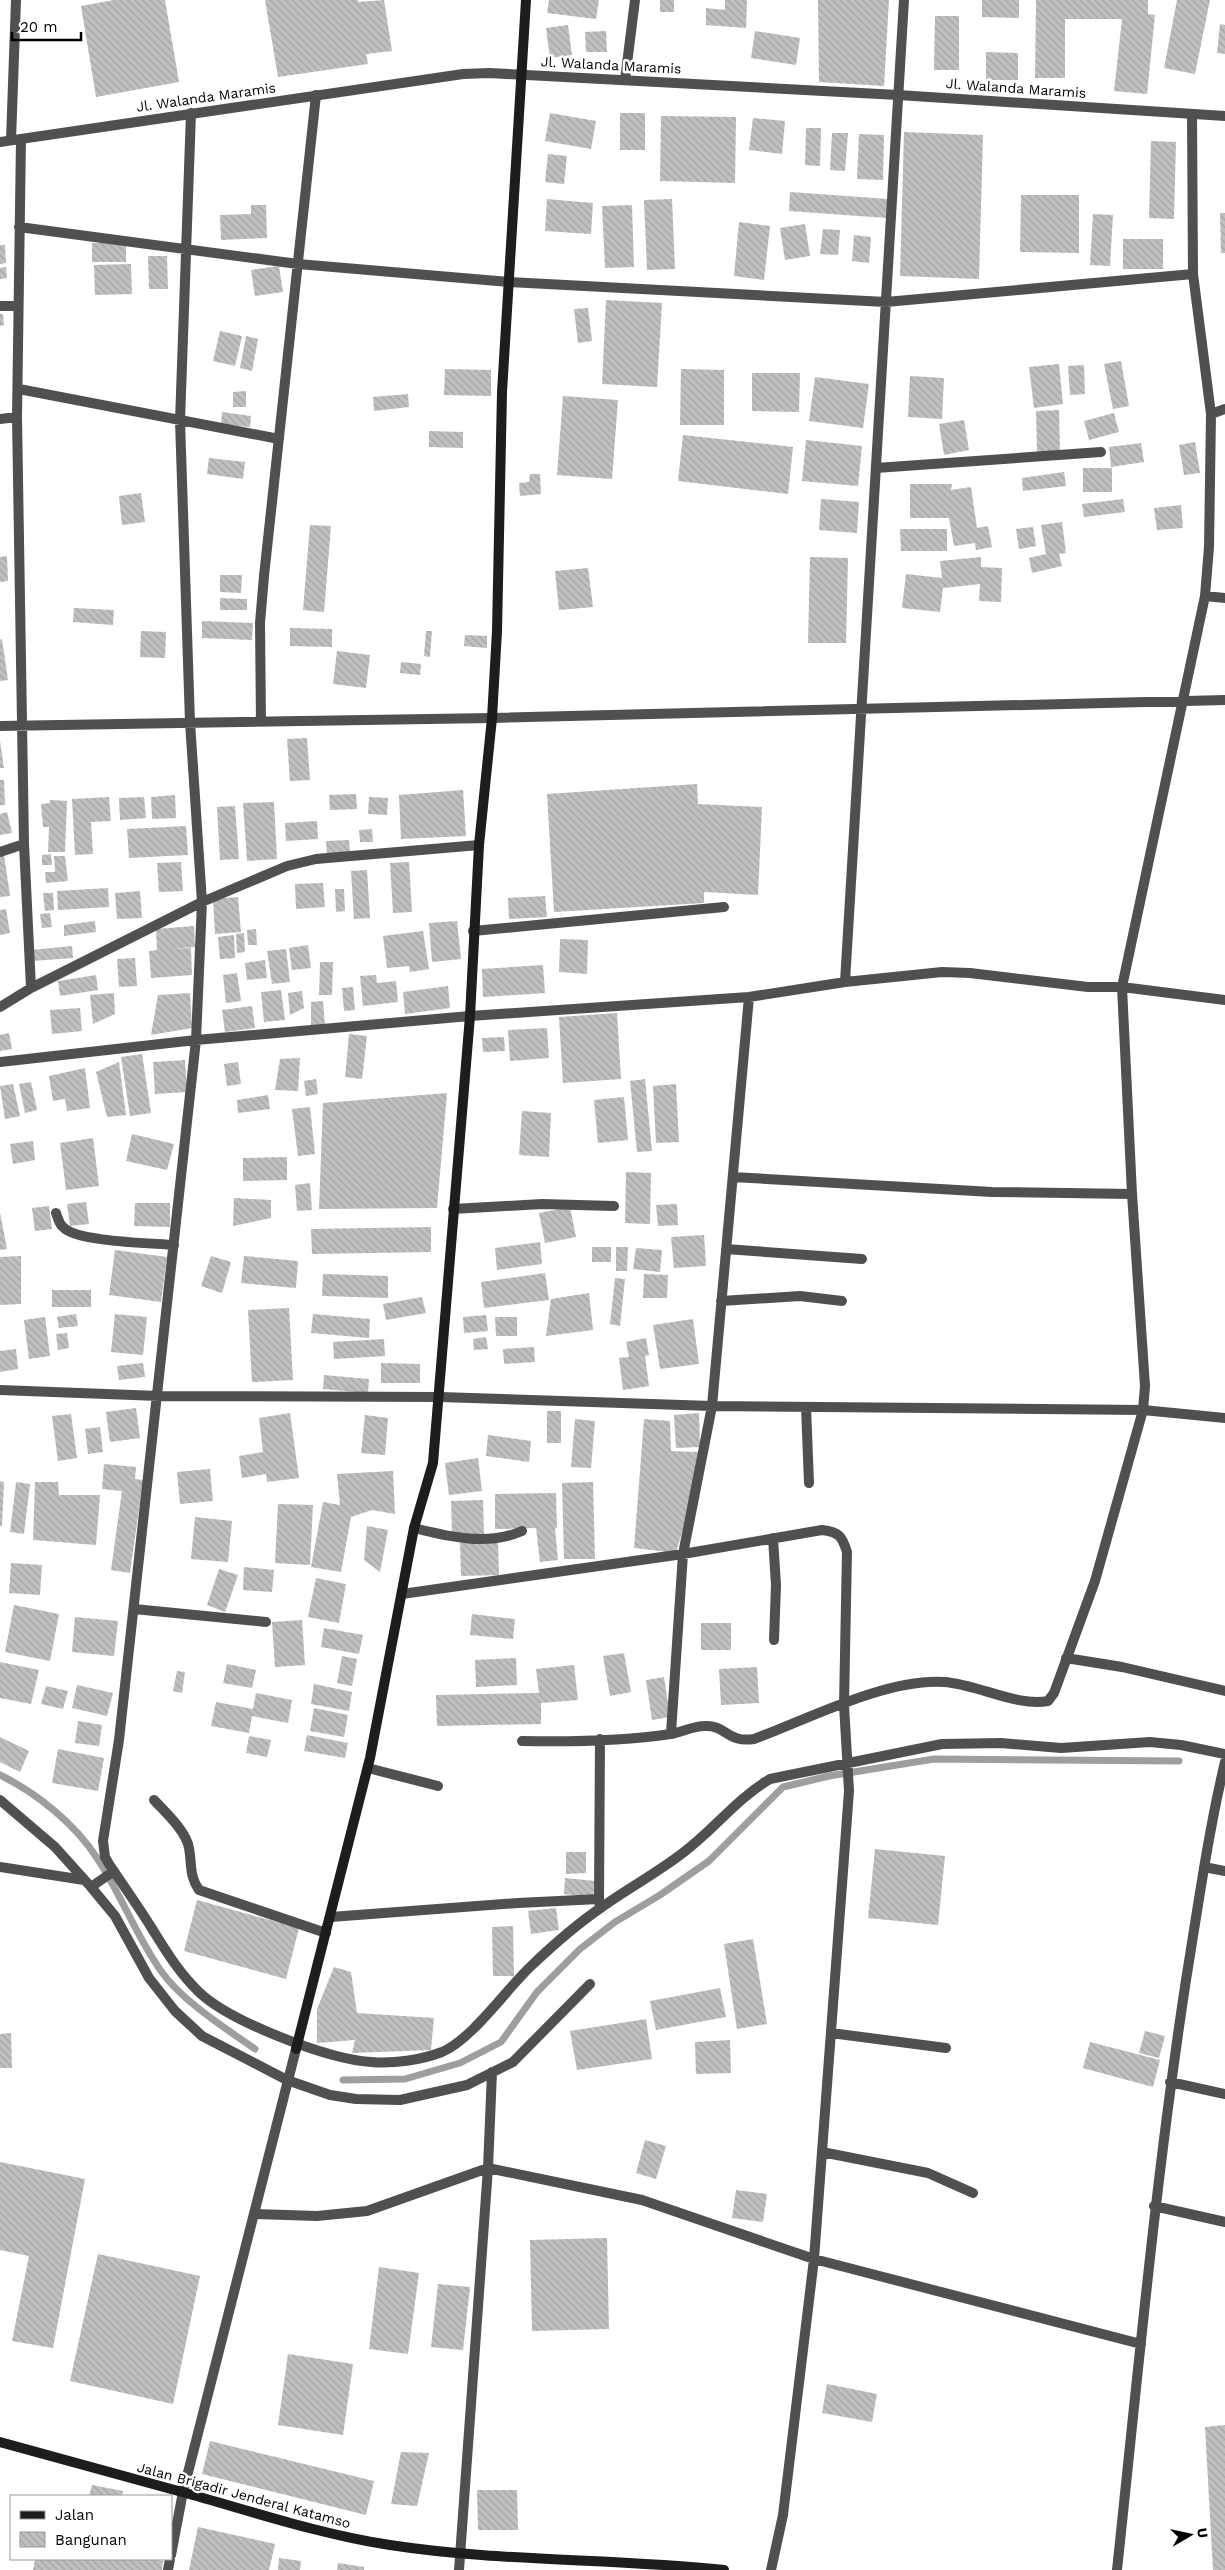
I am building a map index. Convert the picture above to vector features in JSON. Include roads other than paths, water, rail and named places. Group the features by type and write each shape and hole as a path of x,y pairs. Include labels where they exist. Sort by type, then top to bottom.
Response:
{"main road":[{"path":"297,2046 368,1768 414,1528 433,1463 440,1397 453,1209 470,1016 473,930 479,845 492,718 497,632 502,392 526,0"},
{"name":"Jalan Brigadir Jenderal Katamso","path":"0,2442 183,2492 269,2519 354,2539 460,2554 724,2570"}],"street":[{"path":"16,0 19,389 17,417 24,844 30,988"},
{"path":"625,80 635,0"},
{"path":"845,982 904,0"},
{"name":"Jl. Walanda Maramis","path":"0,142 463,74 521,74 1225,116"},
{"path":"261,722 260,623 316,95"},
{"path":"191,113 180,421 190,722 202,902 196,1040 159,1396 119,1740 103,1841 105,1857 112,1872 176,1966 201,1994 233,2016 297,2046 370,2062 412,2059 443,2051 462,2038 531,1966 600,1903 663,1867 705,1836 726,1812 758,1786 770,1779 847,1768 942,1744 974,1743 1061,1748 1150,1742 1169,1743 1225,1754"},
{"path":"522,1741 600,1739 671,1734 704,1726 715,1727 742,1741 754,1739 844,1705 912,1683 943,1682 972,1686 1029,1702 1048,1700 1054,1693 1095,1580 1143,1410 1145,1386 1132,1194 1122,987 1205,596 1210,538 1211,414 1193,274 1192,114"},
{"path":"18,227 298,264 509,282 886,302 1193,274"},
{"path":"0,306 18,306"},
{"path":"19,389 279,439"},
{"path":"1211,414 1225,409"},
{"path":"0,419 17,417"},
{"path":"876,468 1101,452"},
{"path":"1205,596 1225,598"},
{"path":"0,726 492,718 1225,700"},
{"path":"0,852 24,844"},
{"path":"0,1007 30,988 202,902 287,866 316,859 479,845"},
{"path":"473,930 724,907"},
{"path":"0,1062 196,1040 470,1016 749,997 899,975 970,973 1088,987 1122,987 1225,1000"},
{"path":"671,1734 683,1554 712,1406 749,997"},
{"path":"732,1177 992,1192 1132,1194"},
{"path":"453,1209 535,1204 614,1206"},
{"path":"56,1213 64,1229 73,1234 100,1239 174,1245"},
{"path":"726,1249 862,1259"},
{"path":"721,1301 800,1296 842,1301"},
{"path":"0,1390 159,1396 440,1397 712,1406 1143,1410 1225,1418"},
{"path":"806,1407 809,1483"},
{"path":"414,1528 446,1536 469,1539 500,1537 522,1531"},
{"path":"402,1594 683,1554 822,1530 836,1532 843,1540 847,1552 844,1705 849,1791 814,2259 783,2514 771,2570"},
{"path":"773,1538 776,1585 774,1640"},
{"path":"134,1609 266,1622"},
{"path":"1066,1658 1122,1668 1225,1692"},
{"path":"600,1739 600,1903"},
{"path":"1117,2570 1154,2206 1170,2082 1204,1867 1225,1762"},
{"path":"368,1768 438,1786"},
{"path":"0,1800 55,1847 90,1884 115,1916 149,1978 175,2012 202,2036 287,2080 330,2095 356,2099 400,2100 467,2086 513,2062 590,1984"},
{"path":"154,1800 177,1826 189,1847 191,1874 199,1890 326,1933"},
{"path":"0,1867 90,1884 112,1872"},
{"path":"1204,1867 1225,1871"},
{"path":"331,1917 518,1902 600,1903"},
{"path":"831,2033 946,2048"},
{"path":"172,2550 183,2492 297,2046"},
{"path":"459,2570 488,2168 492,2072"},
{"path":"1170,2082 1225,2094"},
{"path":"822,2152 928,2173 973,2193"},
{"path":"255,2214 317,2216 367,2211 488,2168 642,2200 814,2259 1141,2344"},
{"path":"1154,2206 1225,2222"}],"waterway":[{"path":"343,2080 405,2079 460,2063 501,2042 537,1992 580,1949 615,1922 660,1895 709,1861 783,1787 829,1776 934,1759 1179,1761"},
{"path":"0,1775 41,1800 78,1833 106,1872 152,1958 170,1982 192,2003 255,2049"}]}
